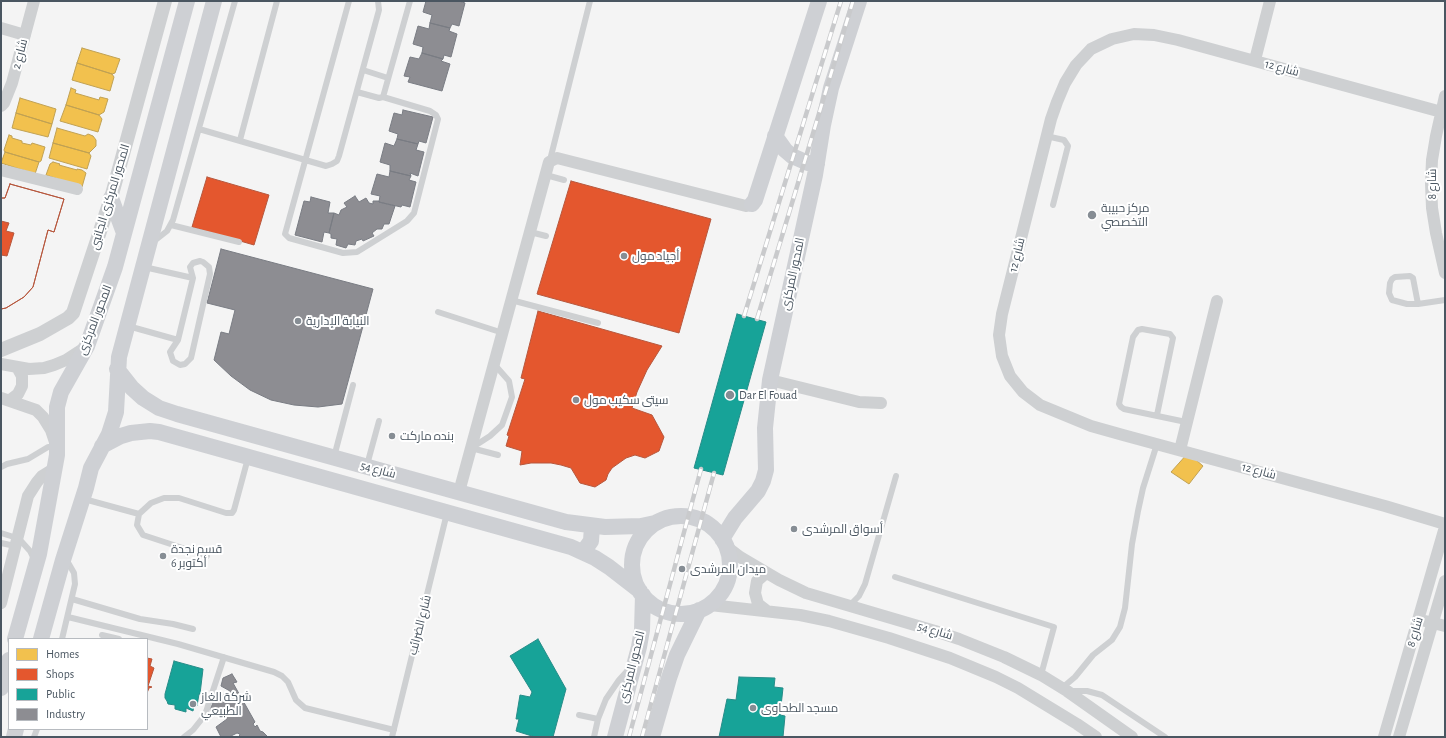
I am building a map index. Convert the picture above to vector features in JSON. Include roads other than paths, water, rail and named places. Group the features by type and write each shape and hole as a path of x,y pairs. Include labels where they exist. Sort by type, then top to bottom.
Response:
{"main road":[{"name":"المحور المركزى","path":"15,638 36,565 55,468 58,447 57,407 60,392 87,346 115,267 187,1"},
{"path":"41,638 91,468 109,434 116,412 117,369 119,357 214,1"},
{"path":"752,204 755,200 819,1"},
{"name":"المحور المركزى","path":"725,543 735,518 758,491 766,470 766,412 770,380 817,164 831,88 859,1"},
{"path":"775,136 785,150 792,156 817,164"},
{"path":"111,198 124,233"},
{"name":"شارع 54","path":"117,369 132,388 143,398 159,408 177,414 566,522 592,526 623,527 655,523"},
{"path":"159,408 154,420 159,432"},
{"name":"شارع 54","path":"102,446 116,438 131,433 150,431 159,432 558,543 583,552 609,567 641,593"},
{"path":"689,516 710,525 719,533 725,543 730,558 728,579 718,598 705,608 689,613 679,614 669,612 659,609 650,603 641,593 635,581 633,560 640,539 655,523 666,518 689,516"},
{"path":"583,552 591,541 592,526"},
{"name":"المحور المركزى","path":"615,737 642,630 641,593"},
{"path":"652,737 677,655 705,608"},
{"path":"1,688 8,664"}],"street":[{"name":"شارع 2","path":"1,106 4,103 12,83 34,1"},
{"name":"المحور المركزى الجانبى","path":"1,350 40,334 68,318 73,313 111,198 165,1"},
{"path":"1255,60 1270,1"},
{"path":"1,28 25,35"},
{"name":"شارع 12","path":"1443,112 1255,60 1154,35 1134,34 1112,39 1092,49 1076,65 1065,83 1057,102 1046,136 1002,314 999,335 1002,356 1010,376 1023,392 1040,405 1091,426 1385,506 1445,524"},
{"name":"شارع 8","path":"1445,96 1443,112 1432,160 1431,183 1432,208 1445,273"},
{"path":"459,492 549,162 557,158 746,206 752,204"},
{"path":"1,170 77,189"},
{"path":"1180,450 1217,301"},
{"path":"1,364 30,369 54,365 66,360 87,346"},
{"path":"6,399 18,394 22,386 22,376 17,367"},
{"path":"770,380 860,402 881,403"},
{"path":"6,399 36,410 43,417 51,430 58,447"},
{"path":"2,596 28,496 42,476 55,468"},
{"name":"شارع 8","path":"1384,737 1445,527"},
{"name":"شارع 54","path":"725,543 740,557 766,573 806,593 959,639 999,655 1041,675 1065,689 1132,737"},
{"path":"766,573 757,581 755,593 758,604 767,611"},
{"name":"شارع 8","path":"1399,737 1433,623 1441,612 1445,581"},
{"path":"1422,607 1441,612"},
{"name":"شارع 54","path":"705,608 767,611 800,615 829,621 889,638 973,667 1018,688 1096,737"},
{"path":"1418,619 1445,626"}],"lane":[{"path":"148,244 161,237 171,225 200,129 235,1"},
{"path":"240,140 277,1"},
{"path":"349,1 286,234 289,238 343,253 357,252 407,221 414,213 438,119 436,115 430,111 383,97 380,99 357,92"},
{"path":"200,129 326,166 332,164 339,156 379,10 378,1"},
{"path":"383,97 410,1"},
{"path":"549,162 590,1"},
{"path":"363,70 388,78"},
{"path":"1046,136 1064,140 1068,146 1053,205"},
{"path":"546,175 564,180"},
{"path":"171,225 239,242"},
{"path":"530,232 546,236"},
{"path":"196,262 204,262 210,271 191,358 185,364 176,363 171,357 170,350 178,340 193,278 190,266 196,262"},
{"path":"142,267 193,278"},
{"path":"1418,304 1413,278 1410,276 1395,277 1392,279 1389,293 1392,300 1406,304 1418,304 1445,300"},
{"path":"512,300 598,323"},
{"path":"438,312 503,333"},
{"path":"127,326 178,340"},
{"path":"1157,415 1173,338 1170,334 1142,329 1138,330 1133,337 1119,404 1120,407 1186,422"},
{"path":"472,448 499,428 505,418 512,397 509,381 494,364"},
{"path":"334,458 354,385"},
{"path":"366,467 379,421"},
{"path":"1065,689 1093,655 1112,640 1122,623 1132,544 1138,511 1143,488 1157,444"},
{"path":"1,467 28,459 48,447 58,447"},
{"path":"472,448 498,455"},
{"path":"207,556 143,535 137,524 139,514 151,503 164,498 179,498 226,513 232,513 248,457"},
{"path":"849,606 859,596 865,584 896,476"},
{"path":"82,499 139,514"},
{"name":"شارع الضرائب","path":"392,737 447,512"},
{"path":"1,533 30,551 36,565"},
{"path":"1,542 16,542"},
{"path":"62,638 72,599 75,578 64,557"},
{"path":"895,577 1054,627 1041,675"},
{"path":"72,599 140,619 173,624 193,629"},
{"path":"68,617 224,657 274,672 282,676 288,682 296,700 305,708 394,730"},
{"path":"102,637 105,626"},
{"path":"184,737 193,730 205,715 224,657"},
{"path":"594,737 598,719 610,692 634,664"},
{"path":"1065,689 1087,691 1102,695 1165,737"},
{"path":"579,714 598,719"}],"railway":[{"path":"744,316 841,1"},
{"path":"757,319 853,1"},
{"path":"629,737 701,469"},
{"path":"642,737 714,473"}],"place":[{"name":"مركز حبيبة التخصصي","path":"1092,215"},
{"name":"أجياد مول","path":"624,256"},
{"name":"النيابة الإدارية","path":"298,321"},
{"name":"Dar El Fouad","path":"730,395"},
{"name":"سيتى سكيب مول","path":"576,400"},
{"name":"بنده ماركت","path":"392,436"},
{"name":"أسواق المرشدى","path":"794,529"},
{"name":"قسم نجدة 6 أكتوبر","path":"163,556"},
{"name":"ميدان المرشدى","path":"682,569"},
{"name":"شركة الغاز الطبيعي","path":"193,704"},
{"name":"مسجد الطحاوى","path":"753,708"}]}
